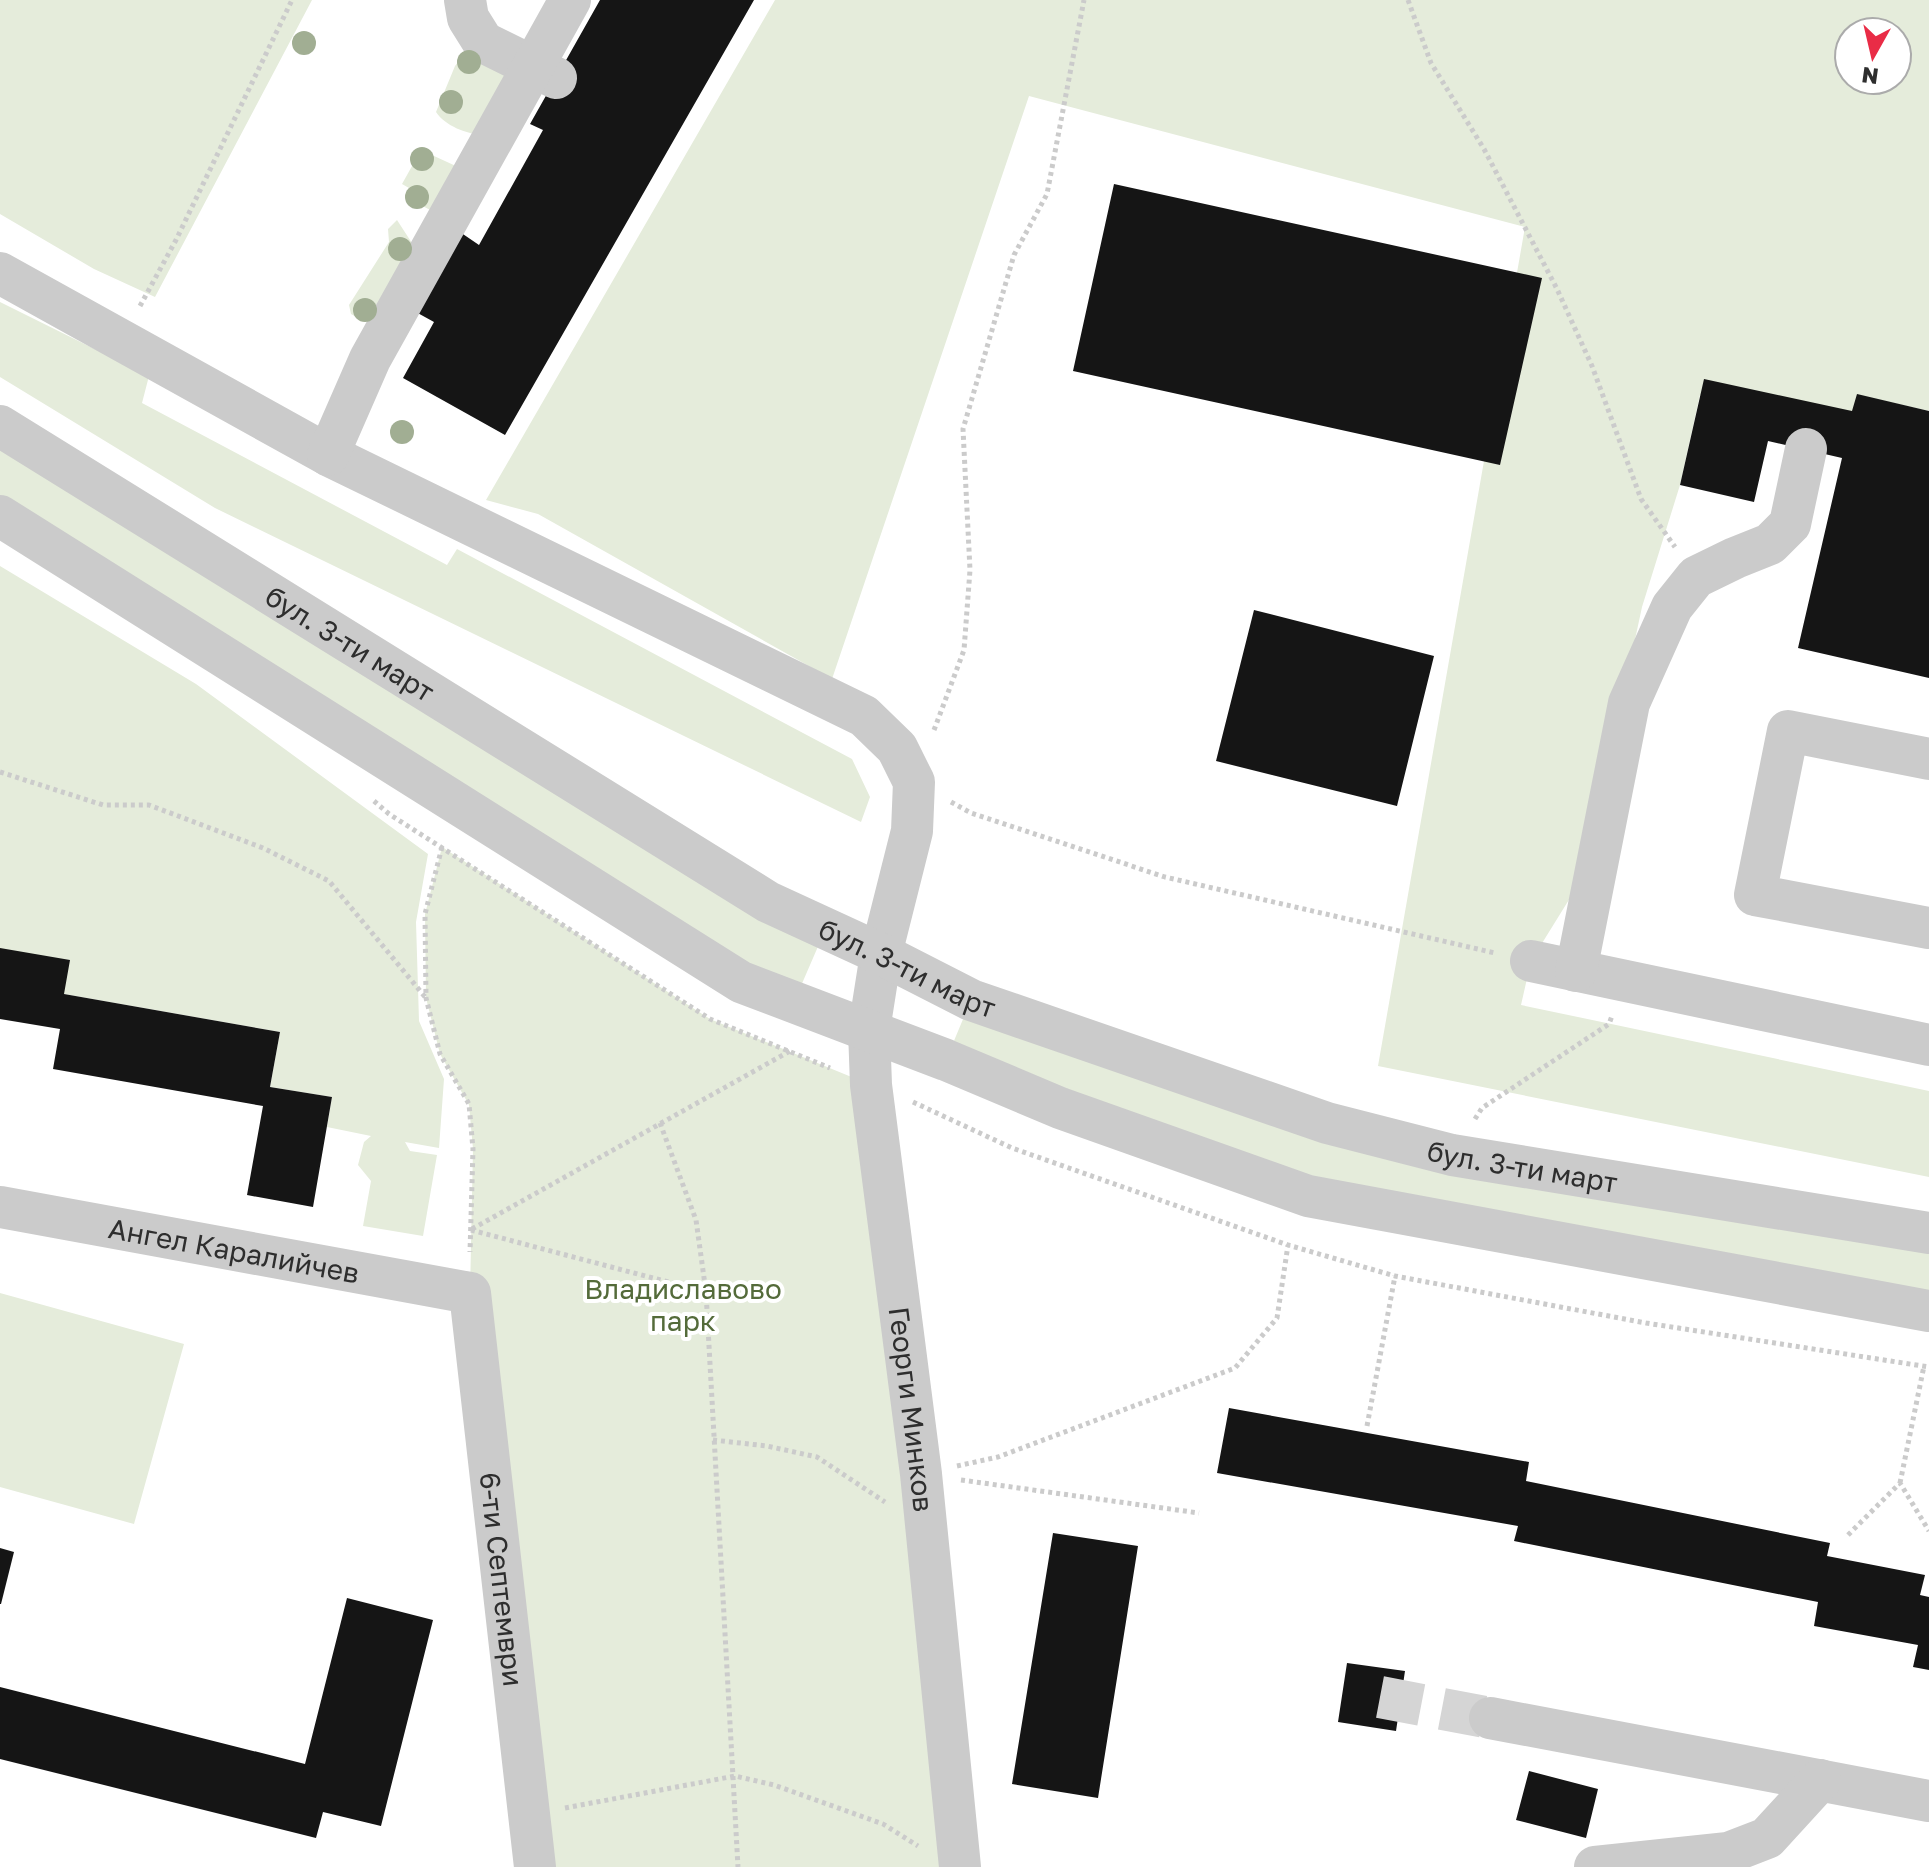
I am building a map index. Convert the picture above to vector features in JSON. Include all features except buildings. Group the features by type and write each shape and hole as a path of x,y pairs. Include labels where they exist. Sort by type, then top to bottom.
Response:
{"street":[{"path":"465,0 468,18 483,42 544,72"},
{"path":"328,455 370,359 544,72 570,0"},
{"path":"0,273 328,455 864,716 897,748 914,782"},
{"name":"бул. 3-ти март","path":"0,426 768,902 971,1000 1327,1123 1452,1155 1929,1233"},
{"path":"1576,971 1629,703 1672,607 1696,577 1770,544 1790,524 1806,449"},
{"path":"0,516 741,982 1060,1108 1308,1196 1929,1311"},
{"path":"1929,759 1788,731 1755,895 1929,928"},
{"name":"Георги Минков","path":"914,782 912,831 881,954 869,1030 871,1085 921,1474 942,1858"},
{"path":"1531,961 1929,1045"},
{"name":"Ангел Каралийчев","path":"0,1207 470,1293"},
{"name":"6-ти Септември","path":"470,1293 535,1867"},
{"path":"1490,1718 1929,1801"},
{"path":"1595,1867 1728,1853 1767,1838 1820,1780"}],"path":[{"path":"122,339 176,240 292,0"},
{"path":"1084,0 1047,194 1014,255 963,429 970,570 964,650 914,782 971,813 1165,877 1531,961"},
{"path":"1408,0 1431,63 1484,149 1557,289 1592,366 1641,499 1696,577"},
{"path":"0,772 103,805 149,805 263,848 329,881 426,998"},
{"path":"442,847 425,914 426,998 440,1054 469,1104 473,1149 470,1293"},
{"path":"1452,1155 1482,1108 1609,1024 1624,981"},
{"path":"471,1230 790,1051"},
{"path":"660,1123 696,1220 706,1292 738,1867"},
{"path":"471,1230 706,1292"},
{"path":"713,1440 767,1446 817,1457 886,1503 906,1497 921,1474 998,1457 1235,1368 1277,1318 1288,1245"},
{"path":"1367,1426 1395,1276"},
{"path":"1848,1535 1900,1483 1924,1366"},
{"path":"921,1474 1199,1513"},
{"path":"1900,1483 1929,1531"},
{"path":"529,1814 735,1776 774,1785 883,1824 942,1858"}],"green space":[{"path":"0,0 312,0 155,297 94,269 0,214"},
{"path":"775,0 1929,0 1929,411 1858,395 1848,432 1700,395 1680,485 1642,607 1593,835 1575,890 1531,961 1521,1005 1929,1091 1929,1177 1378,1066 1525,227 1029,96 832,679 538,514 486,500"},
{"path":"468,49 508,68 483,135 457,128 436,112 455,66"},
{"path":"421,150 458,167 440,215 405,197 409,188 402,184"},
{"path":"397,220 421,257 386,317 363,321 351,314 349,305 389,242 388,229"},
{"path":"0,302 149,376 142,403 447,565 457,549 852,759 870,797 861,822 215,508 0,377"},
{"path":"0,426 826,928 794,1002 0,516"},
{"path":"0,566 196,684 428,854 416,922 419,1021 444,1079 439,1148 405,1142 410,1151 437,1155 423,1236 363,1226 371,1181 358,1165 364,1142 371,1136 327,1127 332,1097 270,1087 280,1032 64,994 0,948"},
{"name":"Владиславово парк","path":"442,847 710,1019 871,1085 959,1867 535,1867 470,1293 473,1149 469,1105 440,1054 426,998 425,914"},
{"path":"971,1000 1327,1123 1929,1233 1929,1311 1308,1196 946,1060"},
{"path":"0,1293 184,1344 134,1524 0,1487"}],"tunnel":[{"path":"1380,1697 1490,1718"}]}
